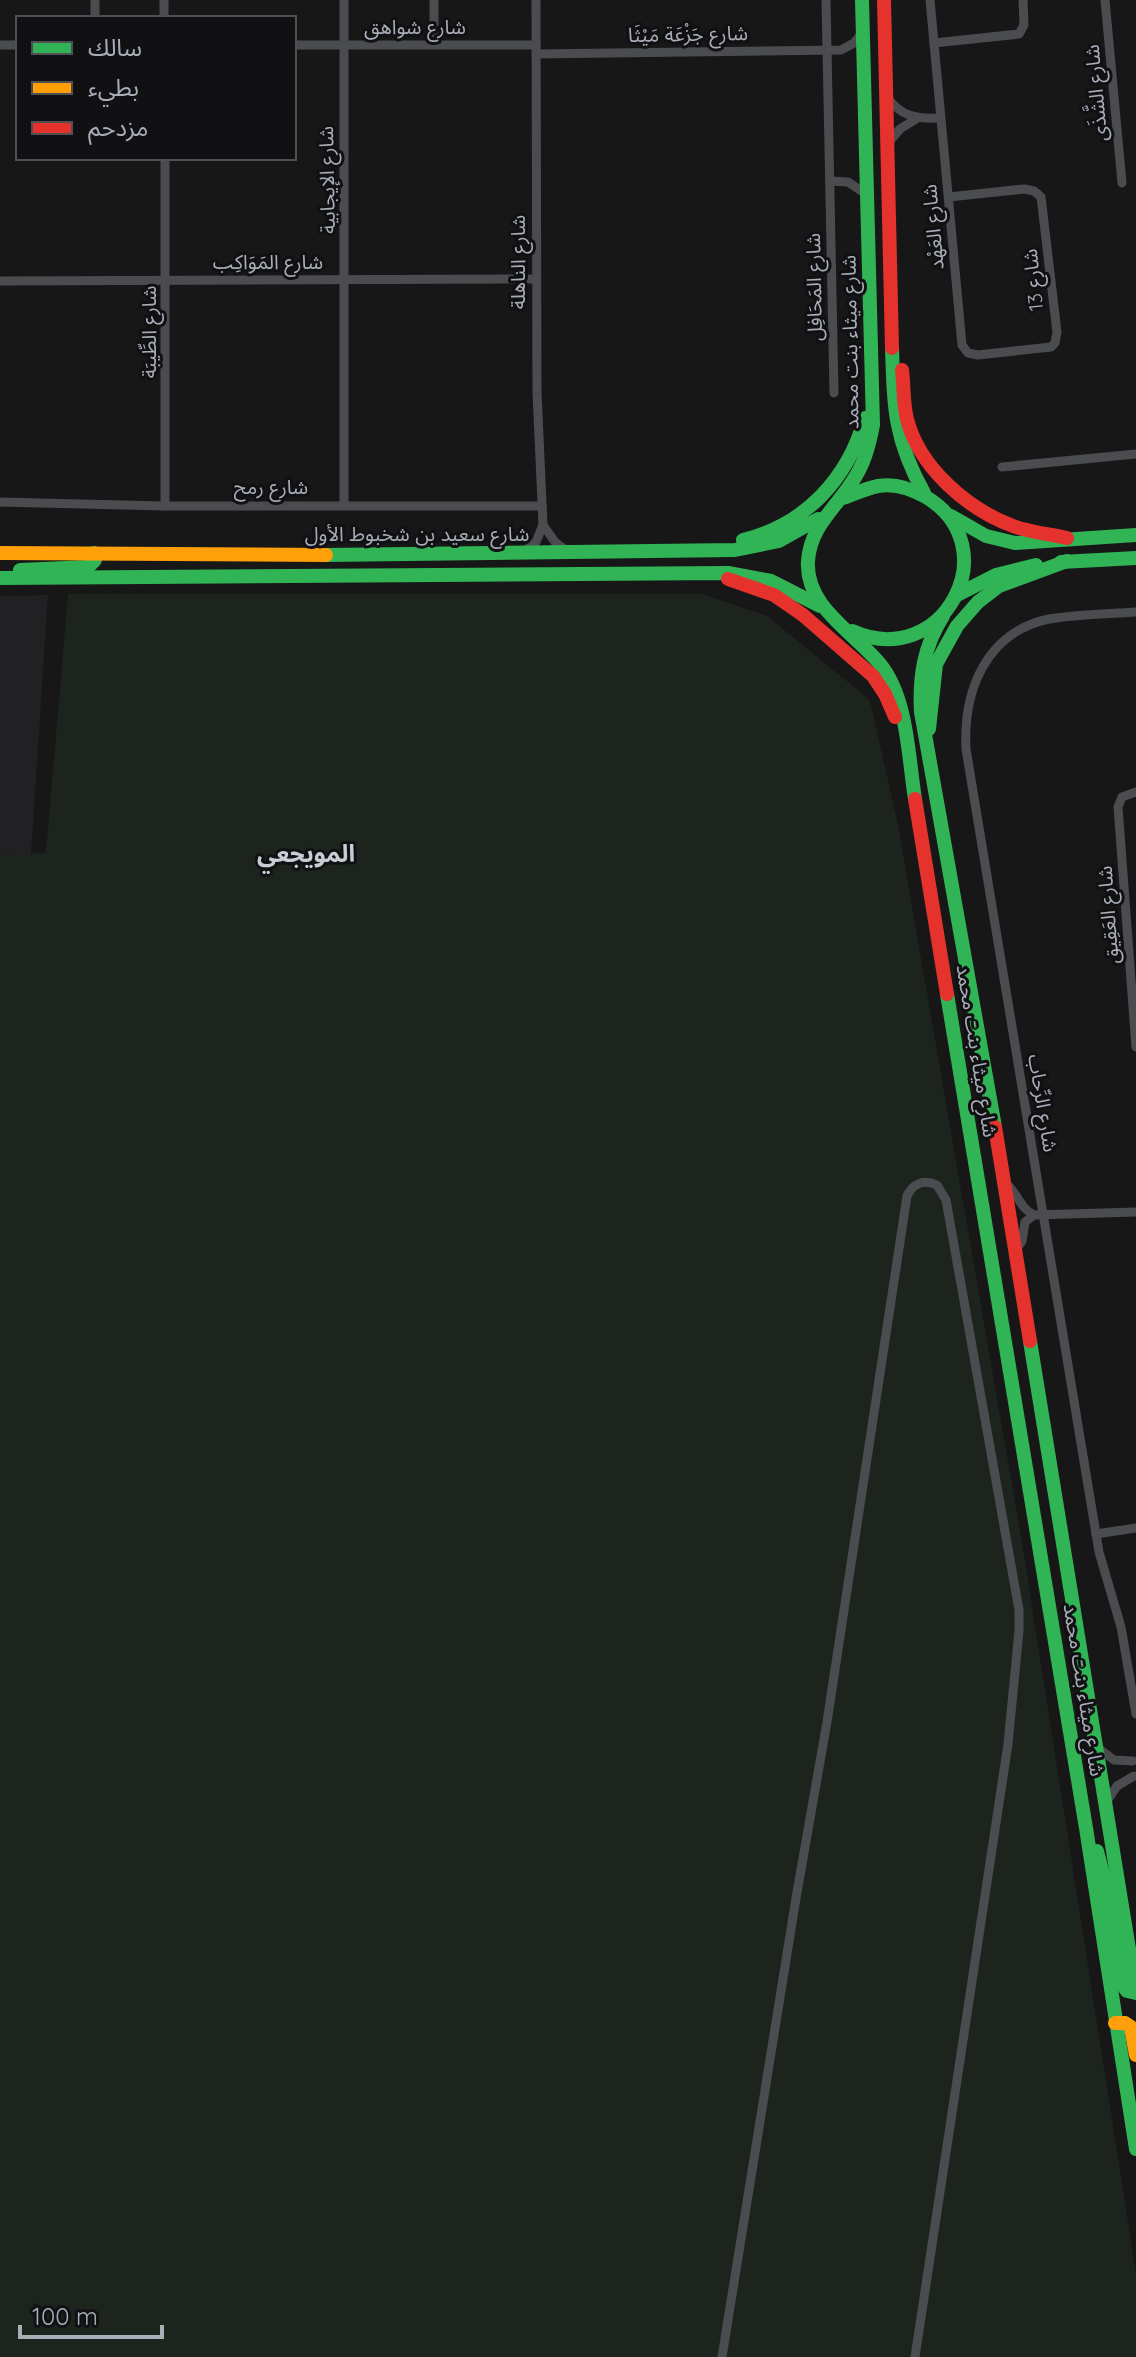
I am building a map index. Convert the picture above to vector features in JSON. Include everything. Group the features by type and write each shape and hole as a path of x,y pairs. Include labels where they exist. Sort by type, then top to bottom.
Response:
{"main road":[{"name":"شارع ميثاء بنت محمد","path":"862,0 873,425 871,441 859,473 815,530 808,560 813,590 823,608 879,663 892,684 900,708 1086,1828 1136,2149"},
{"name":"شارع ميثاء بنت محمد","path":"884,0 896,431 908,466 924,493"},
{"path":"891,327 900,345 907,420 925,460 967,500 986,513 1015,527 1067,538"},
{"path":"710,549 781,529 838,479 853,457 862,432 865,365 870,342"},
{"path":"839,500 858,489 880,484 903,485 924,493 949,515 1001,541 1030,543 1136,535"},
{"name":"شارع سعيد بن شخبوط الأول","path":"1,552 571,554 735,550 768,546 788,539 825,514"},
{"path":"841,625 860,636 882,640 904,638 925,630 943,616 962,582 964,552 961,538 949,515"},
{"path":"3,578 26,568 88,567 95,560 94,553"},
{"path":"957,595 1015,569 1067,561 1136,558"},
{"path":"927,751 936,664 957,626 978,602 999,586 1067,561"},
{"path":"710,574 757,589 789,604 865,668 885,694 907,751"},
{"name":"شارع سعيد بن شخبوط الأول","path":"3,578 742,574 771,581 823,608"},
{"name":"شارع ميثاء بنت محمد","path":"943,616 927,642 921,668 921,712 1005,1183 1136,1993"},
{"path":"1086,1828 1100,1859 1124,1987 1136,1993"},
{"path":"1115,2023 1125,2023 1131,2027 1136,2055"}],"street":[{"name":"شارع الإيجابية","path":"344,0 344,504"},
{"path":"434,0 434,44"},
{"name":"شارع الناهلة","path":"536,0 536,279 543,525"},
{"name":"شارع المَحَافِل","path":"826,0 834,393"},
{"name":"شارع العَهْد","path":"930,0 960,332"},
{"path":"934,43 1019,34 1024,25 1023,0"},
{"name":"شارع الشَّذَى","path":"1105,0 1122,183"},
{"path":"841,50 854,43 863,31"},
{"name":"شارع شواهق","path":"296,45 434,44 536,50"},
{"name":"شارع جَزْعَة مَيْثَا","path":"536,50 841,50"},
{"path":"841,50 854,56 863,67"},
{"path":"886,96 899,110 916,119"},
{"path":"888,143 900,129 916,119 939,118"},
{"name":"شارع الطِّيبَة","path":"165,160 165,506"},
{"path":"848,182 866,166"},
{"path":"830,181 848,182 867,194"},
{"name":"شارع 13","path":"949,197 1024,189 1034,191 1041,197 1057,338 1046,349 978,355 964,350 960,332"},
{"name":"شارع المَوَاكِب","path":"0,281 536,279"},
{"path":"1002,467 1136,454"},
{"name":"شارع رمح","path":"0,502 165,506 542,506"},
{"path":"543,525 555,542 571,554"},
{"path":"522,554 536,542 543,525"},
{"name":"شارع الرِّحاب","path":"1136,612 1047,620 1022,629 1001,643 984,662 966,717 966,749 988,870 1038,1215 1096,1534 1121,1627 1136,1714"},
{"name":"شارع العَقِيق","path":"1136,792 1122,797 1118,807 1136,1047"},
{"path":"722,2357 827,1722 907,1196 915,1185 929,1182 941,1188 946,1200 1019,1610 1019,1631 1008,1744 915,2357"},
{"path":"1005,1183 1013,1189 1022,1207 1038,1215"},
{"path":"1016,1250 1022,1241 1025,1222 1038,1215 1136,1212"},
{"path":"1096,1534 1136,1528"},
{"path":"1094,1745 1114,1760 1135,1758 1131,1767 1135,1777 1117,1786 1105,1804"}],"shaded area":[{"path":"68,594 702,594 767,616 870,700 898,825 1023,1549 1136,2273 1136,2357 0,2357 0,855 46,853"},
{"path":"48,595 31,854 0,855 0,596"}],"traffic: fast":[{"path":"862,0 873,425 860,469 813,538 808,561 809,577 814,592 833,618 869,652 889,678 902,711 915,799"},
{"path":"892,348 901,439 924,493"},
{"path":"743,540 786,523 821,496 847,461 865,418"},
{"path":"843,498 884,485 915,491 950,519 962,545 963,572 954,598 937,620 914,634 885,639 852,631"},
{"path":"951,516 986,536 1015,543 1136,535"},
{"path":"326,555 735,550 779,541 818,519"},
{"path":"20,570 88,567 95,560 94,553"},
{"path":"1061,562 1136,558"},
{"path":"929,729 936,664 957,626 978,602 999,586 1067,561"},
{"path":"957,595 996,575 1036,565"},
{"path":"0,578 728,573 771,581 820,606"},
{"path":"943,616 924,662 921,712 995,1127"},
{"path":"947,994 1086,1828 1136,2149"},
{"path":"1030,1341 1136,1992"},
{"path":"1097,1851 1109,1897 1124,1987 1136,1993"}],"traffic: slow":[{"path":"0,553 326,555"},
{"path":"1115,2023 1125,2023 1131,2027 1136,2055"}],"traffic: jam":[{"path":"884,0 892,348"},
{"path":"902,370 906,413 913,437 922,454 947,484 996,518 1019,528 1067,538"},
{"path":"728,579 774,595 803,615 873,676 895,717"},
{"path":"915,799 947,994"},
{"path":"995,1127 1030,1341"}],"district":[{"name":"المويجعي","path":"306,854"}]}
